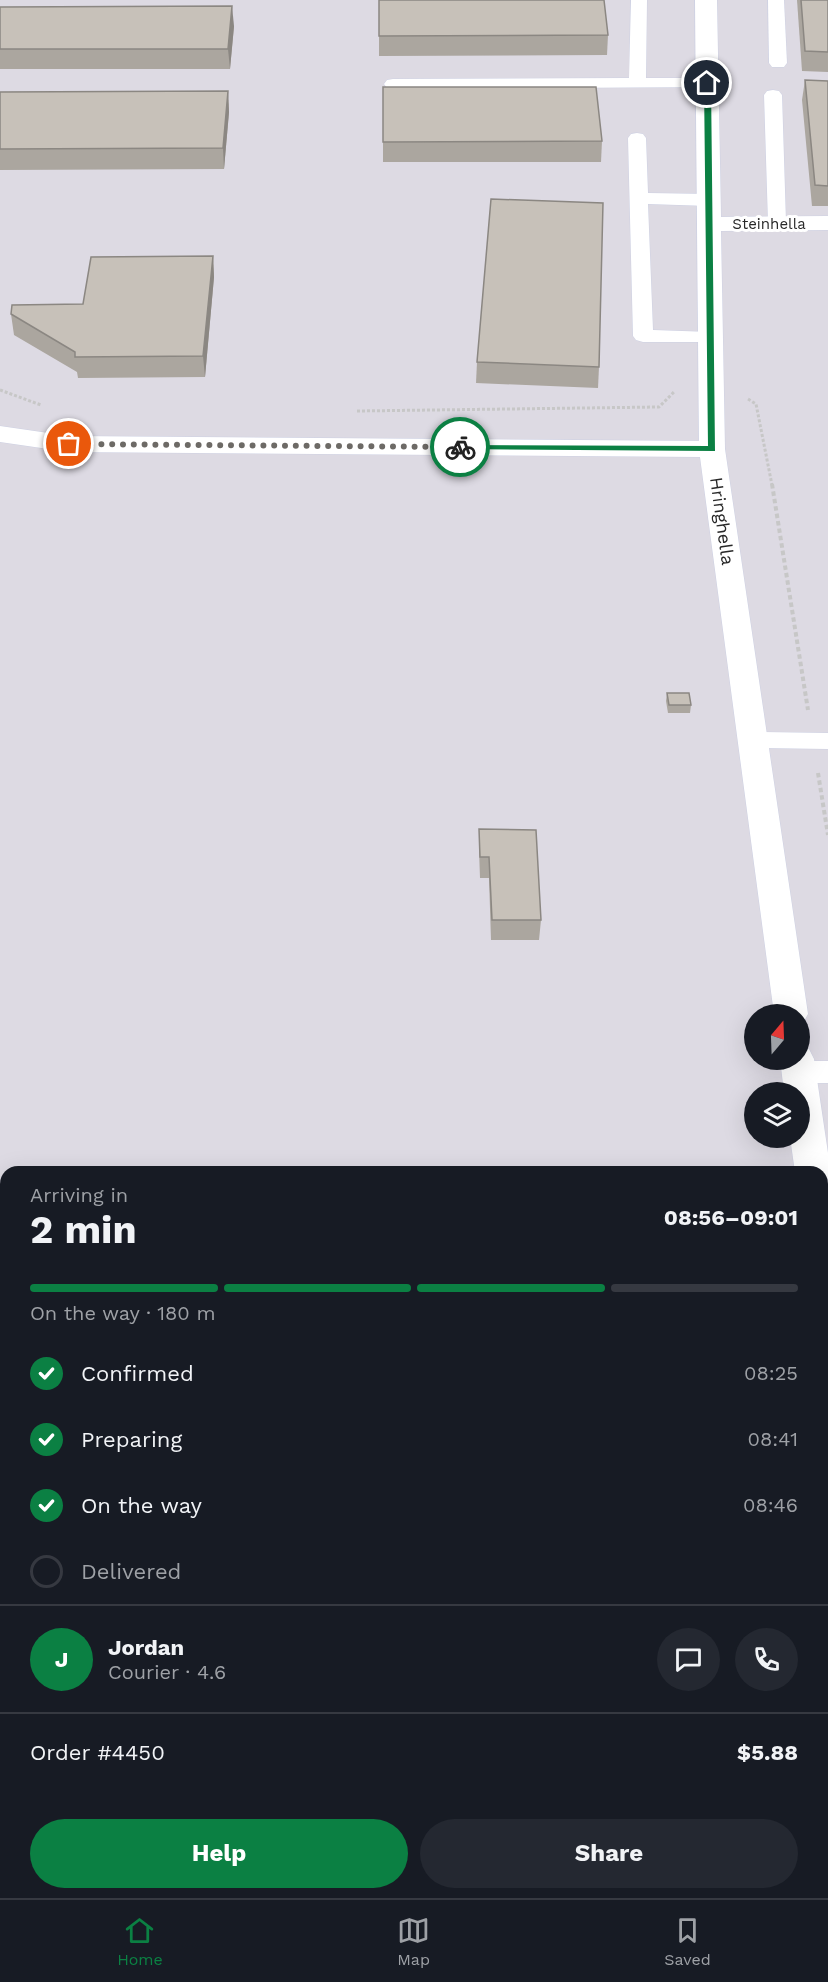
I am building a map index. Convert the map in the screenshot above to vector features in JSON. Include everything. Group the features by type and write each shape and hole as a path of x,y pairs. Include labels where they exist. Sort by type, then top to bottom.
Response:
{"street":[{"name":"Steinhella","path":"706,0 712,449"},
{"name":"Steinhella","path":"709,224 828,223"},
{"path":"0,434 69,444 712,449"},
{"name":"Hringhella","path":"712,449 790,1004"},
{"path":"808,1070 813,1166"}],"lane":[{"path":"637,83 639,0"},
{"path":"776,0 778,63"},
{"path":"393,84 707,83"},
{"path":"773,95 777,223"},
{"path":"637,138 644,336 711,338"},
{"path":"639,198 709,200"},
{"path":"753,740 820,741"}],"path":[{"path":"348,412 659,407 680,387 711,387"},
{"path":"0,390 48,408"},
{"path":"765,441 820,741 828,836"}],"shaded area":[{"path":"0,0 828,0 828,1166 0,1166"}],"building":[{"path":"379,0 604,0 608,35 379,36"},
{"path":"801,0 828,0 828,52 805,51"},
{"path":"232,6 228,49 0,49 0,7"},
{"path":"805,80 828,81 828,186 815,185"},
{"path":"383,87 596,87 602,141 383,142"},
{"path":"228,91 223,148 0,149 0,92"},
{"path":"491,199 603,203 599,367 477,362"},
{"path":"213,256 203,356 75,357 75,352 11,314 12,305 83,304 91,257"},
{"path":"667,693 689,693 691,705 669,705"},
{"path":"479,829 536,830 541,920 492,920 489,857 480,857"}],"way so far":[{"path":"69,444 460,447"}],"route":[{"path":"460,447 712,449 707,83"}]}
